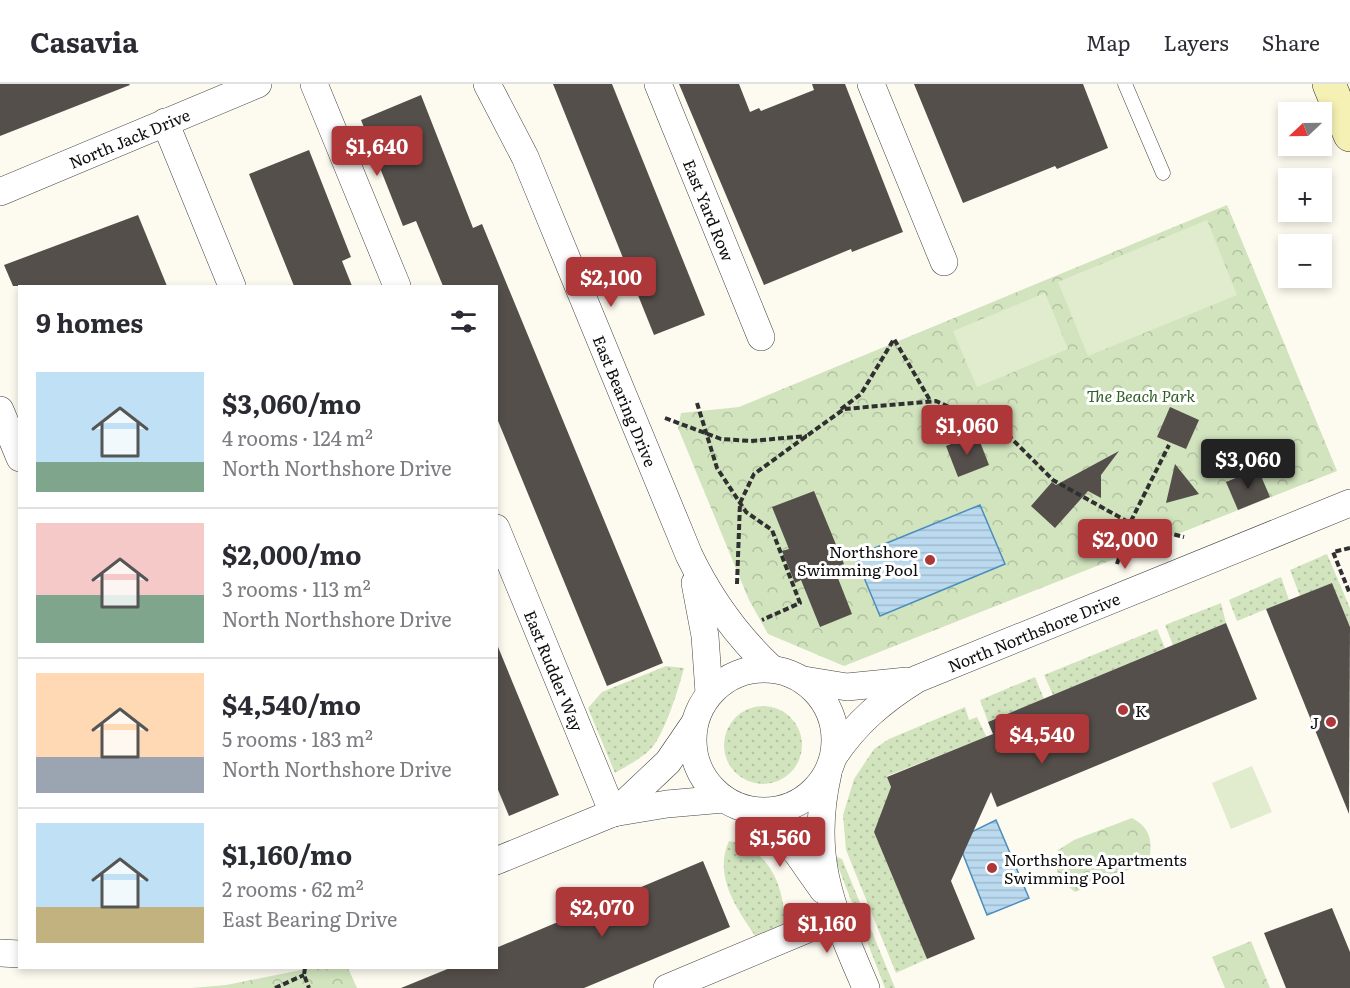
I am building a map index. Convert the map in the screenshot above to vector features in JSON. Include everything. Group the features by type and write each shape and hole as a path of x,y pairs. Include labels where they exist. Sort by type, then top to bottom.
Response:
{"main road":[{"path":"1329,84 1350,135"}],"street":[{"name":"North Jack Drive","path":"0,192 258,84"},
{"path":"314,84 398,285"},
{"name":"East Bearing Drive","path":"487,84 525,157 689,555"},
{"name":"East Yard Row","path":"658,84 761,337"},
{"path":"871,84 944,262"},
{"path":"165,122 232,285"},
{"path":"0,410 18,453"},
{"name":"North Northshore Drive","path":"804,680 847,687 882,686 917,679 1350,503"},
{"name":"East Rudder Way","path":"498,533 613,813"},
{"path":"689,555 715,604 731,626 771,668"},
{"path":"689,555 705,636 710,693"},
{"path":"613,813 656,776 682,743 710,693 722,681 754,668 771,668 804,680 827,705 836,739 820,817 825,882 833,910 866,988"},
{"name":"North Northshore Drive","path":"831,764 853,730 873,710 917,679"},
{"path":"694,724 692,741 694,758 706,781 724,799 756,812 800,857 833,910"},
{"path":"756,812 774,811 806,799 831,764"},
{"path":"498,860 613,813 667,804 724,799"},
{"path":"668,988 833,910"},
{"path":"0,953 18,954"}],"lane":[{"path":"1125,84 1162,173"}],"path":[{"path":"664,418 721,439 751,441 808,435 861,394 894,339 930,402"},
{"path":"736,590 740,503 754,474 844,409 936,401 1006,433 1053,480 1130,524 1184,537"},
{"path":"697,402 717,468 746,512 772,530 800,603 759,621"},
{"path":"1117,564 1130,524 1169,445"},
{"path":"1350,548 1333,552 1350,594"},
{"path":"305,969 304,975 309,988"},
{"path":"275,988 304,975"}],"green space":[{"name":"The Beach Park","path":"1227,205 1337,471 844,666 768,634 749,600 678,428 681,413 739,407"},
{"path":"1207,220 1237,295 1088,356 1058,282"},
{"path":"1045,293 1068,349 977,387 953,331"},
{"path":"1327,554 1350,608 1350,627 1332,583 1300,596 1290,570"},
{"path":"1281,577 1289,600 1237,621 1229,600"},
{"path":"1221,603 1226,623 1173,645 1165,625"},
{"path":"1157,629 1165,648 1053,695 1044,675"},
{"path":"666,666 684,668 663,728 654,745 646,753 615,773 588,708 602,692"},
{"path":"1035,677 1044,699 988,722 980,700"},
{"path":"763,706 778,709 791,717 799,730 802,745 799,760 791,773 778,781 763,784 748,781 735,773 727,760 724,745 727,730 735,717 748,709"},
{"path":"965,707 969,720 977,717 1010,786 971,743 887,776 895,798 874,832 927,959 896,973 846,850 843,815 854,779 874,749 889,739"},
{"path":"1252,766 1272,812 1231,829 1212,783"},
{"path":"1132,818 1146,829 1150,844 1150,857 1140,865 1075,892 1058,874 1056,864 1058,850 1074,840"},
{"path":"729,841 755,852 772,872 782,897 785,924 756,937 729,892 724,867"},
{"path":"834,856 842,859 895,988 885,988"},
{"path":"1251,941 1270,988 1225,988 1212,957"},
{"path":"306,969 348,969 357,988 191,988 226,985"}],"water":[{"name":"Northshore Swimming Pool","path":"980,505 1005,564 880,616 855,556"},
{"name":"Northshore Apartments Swimming Pool","path":"996,820 1029,898 987,915 957,839"}],"building":[{"path":"0,84 129,84 130,85 0,136"},
{"path":"553,84 612,84 705,315 654,335"},
{"path":"679,84 739,84 750,112 759,108 761,111 814,90 812,84 845,84 903,232 852,252 851,249 764,285"},
{"path":"914,84 1083,84 1108,148 1057,169 1055,166 963,203"},
{"path":"421,95 473,228 482,224 663,663 607,686 498,421 498,285 443,285 416,221 403,226 361,120"},
{"path":"309,150 351,257 342,261 352,285 294,285 249,174"},
{"path":"138,215 167,285 13,286 4,265"},
{"path":"1170,407 1199,420 1186,449 1157,437"},
{"path":"977,434 989,465 958,477 946,446"},
{"path":"1119,451 1101,475 1101,498 1088,491 1055,528 1031,506 1052,482 1056,485"},
{"path":"1175,464 1199,494 1166,503"},
{"path":"1258,469 1270,497 1238,510 1226,482"},
{"path":"814,491 844,564 834,568 852,614 820,627 801,580 795,583 782,551 789,549 772,507"},
{"name":"J","path":"1332,583 1350,627 1349,814 1266,609"},
{"path":"1226,623 1257,699 997,807 991,792 951,881 975,939 927,959 874,832 891,787 887,777 993,734 988,722"},
{"path":"498,647 559,795 509,816 498,790"},
{"path":"703,861 730,927 584,988 401,988 448,969 498,969 498,947"},
{"path":"1332,908 1350,952 1350,988 1286,988 1264,933"}],"place":[{"name":"Northshore Swimming Pool","path":"930,560"},
{"name":"K","path":"1123,710"},
{"name":"J","path":"1331,722"},
{"name":"Northshore Apartments Swimming Pool","path":"992,868"}]}
